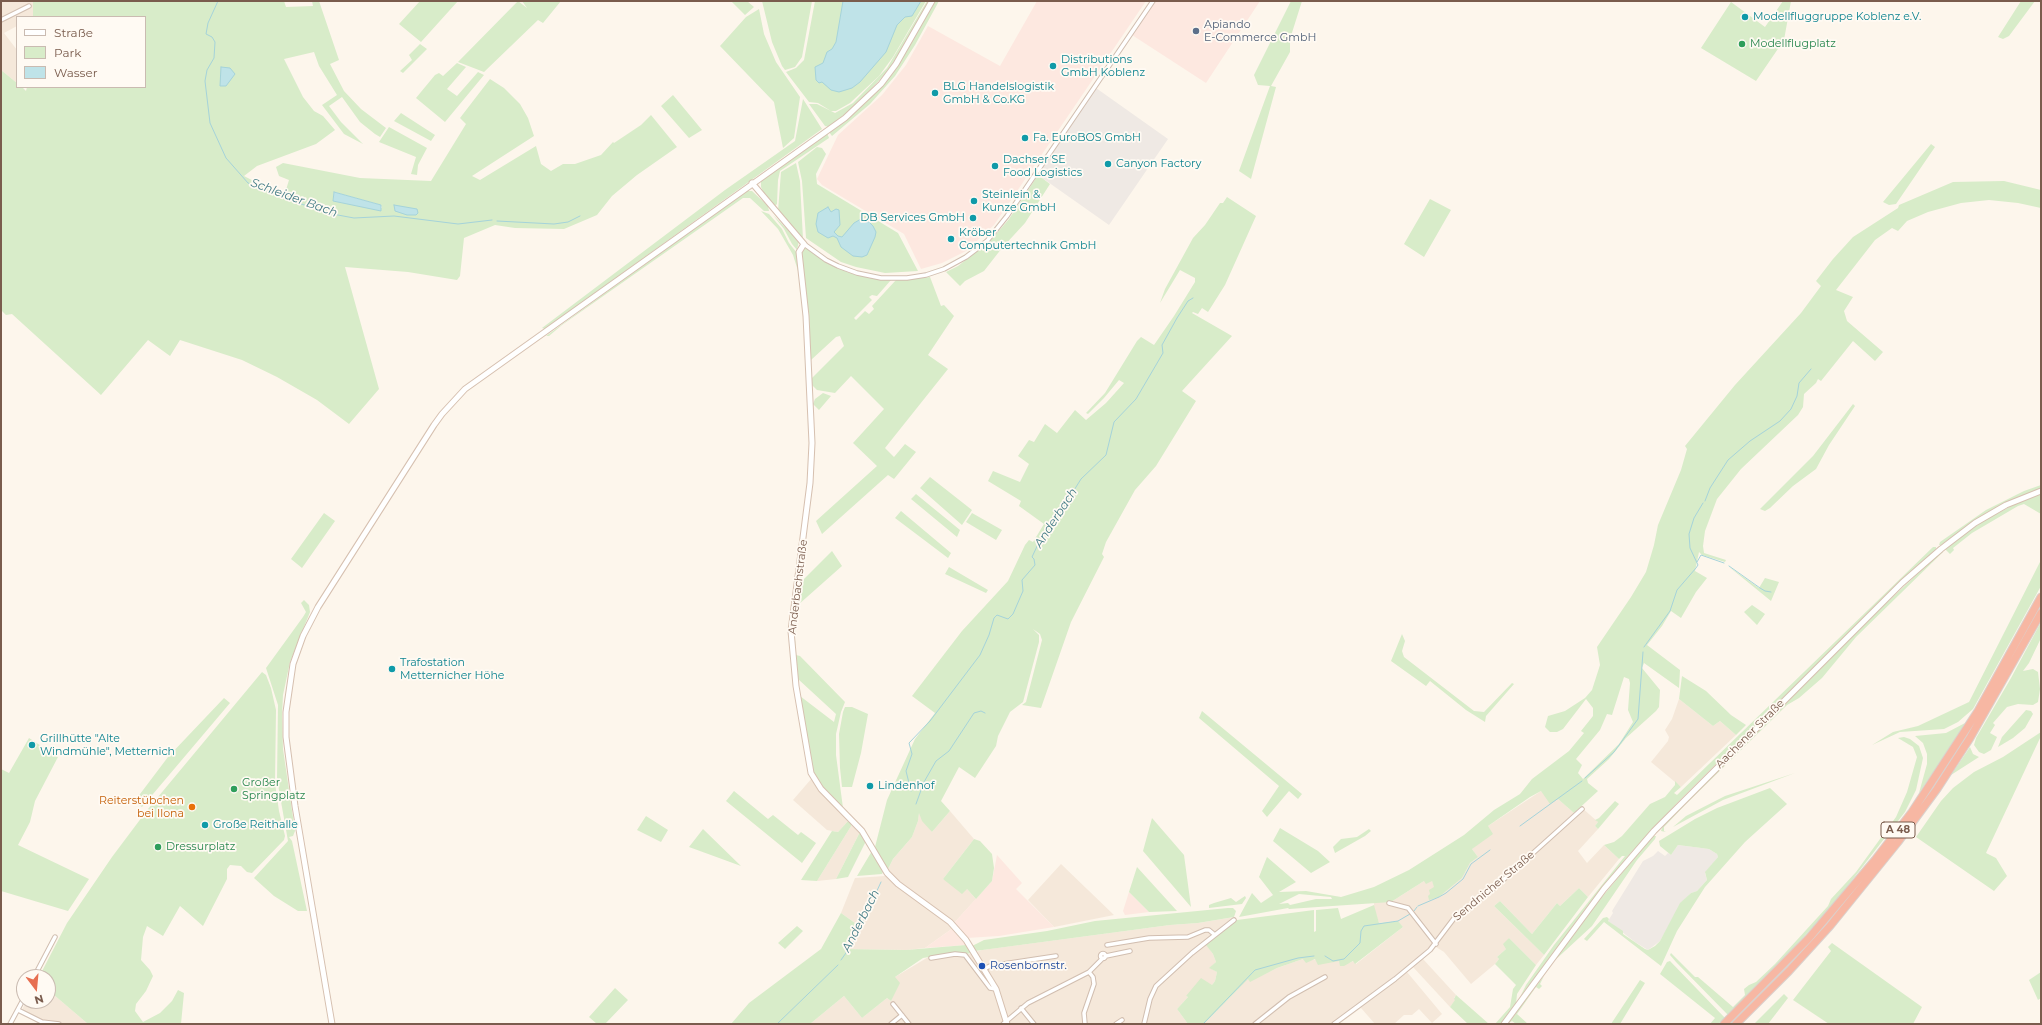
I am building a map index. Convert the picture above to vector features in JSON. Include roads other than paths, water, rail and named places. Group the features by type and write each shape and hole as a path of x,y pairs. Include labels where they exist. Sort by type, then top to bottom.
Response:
{"highway":[{"name":"A 48","path":"1724,1024 1809,938 1875,860 1912,812 1978,712 2041,597"},
{"name":"A 48","path":"1736,1024 1825,932 1898,842 1970,738 2041,613"}],"main road":[{"path":"332,1024 295,806 286,737 288,693 293,664 303,636 336,578 434,425 454,401 484,375 752,182 839,122 863,102 881,84 896,64 932,1"},
{"path":"752,182 804,244"},
{"name":"Anderbachstraße","path":"804,244 799,252 806,316 812,443 810,483 791,631 796,686 809,763 816,782 862,831 887,873 950,922 966,940 996,989 1005,1023"},
{"name":"Aachener Straße","path":"1504,1024 1604,889 1654,831 1902,583 1941,549 1975,524 2006,505 2041,491"}],"street":[{"path":"804,244 826,260 838,266 857,273 881,278 907,278 926,275 944,269 966,258 987,241 1008,216 1153,1"},
{"path":"1,20 29,6"},
{"name":"Sendnicher Straße","path":"1334,1024 1395,980 1436,944 1455,917 1492,890 1582,809"},
{"path":"1389,903 1408,908 1436,944"},
{"path":"1144,1024 1150,999 1156,986 1234,920"},
{"path":"1107,945 1149,938 1188,937 1205,930 1209,930 1215,935"},
{"path":"38,969 55,937"},
{"path":"1005,1023 1021,1008 1089,972 1104,957 1130,951"},
{"path":"930,958 955,954 965,955 990,988 996,989"},
{"path":"984,969 990,966 1056,956"},
{"path":"1085,1024 1084,1013 1094,984 1093,977 1089,972"},
{"path":"1255,1024 1289,997 1325,977"},
{"path":"893,1004 909,1024"},
{"path":"1021,1008 1034,1024"},
{"path":"10,1024 18,1010 42,1022 59,1024"},
{"path":"891,1024 902,1015"},
{"path":"1116,1024 1122,1020"}],"water":[{"path":"843,1 921,1 912,16 905,17 897,25 886,52 860,82 852,88 839,92 831,90 822,82 819,83 816,80 815,67 823,63 827,52 832,49 836,42"},
{"path":"221,67 230,68 235,74 226,86 220,86"},
{"path":"334,192 381,205 381,211 333,201"},
{"path":"394,205 417,209 418,213 416,215 407,215 395,211"},
{"path":"828,207 831,212 836,209 839,210 840,225 834,232 838,236 842,237 854,223 861,219 869,222 873,226 876,232 875,237 867,255 862,257 853,256 841,247 837,238 833,236 828,238 818,232 816,224 818,213"}],"waterway":[{"name":"Schleider Bach","path":"218,1 208,23 206,34 212,37 215,42 214,58 207,70 205,81 210,123 226,158 248,183 276,195 327,213 354,218 394,216 458,224 492,220"},
{"name":"Schleider Bach","path":"497,221 554,224 568,222 580,216"},
{"name":"Anderbach","path":"911,791 906,771 912,754 909,743 930,721 980,655 989,635 994,618 997,615 1008,619 1013,614 1023,591 1022,580 1035,565 1032,557 1040,540 1048,532 1081,479 1106,455 1114,422 1136,399 1163,353 1162,345 1177,318 1188,301 1193,298"},
{"path":"1705,501 1710,488 1728,460 1750,441 1780,421 1791,409 1797,396 1799,383 1811,369"},
{"path":"1644,647 1670,611 1677,590 1698,565 1690,548 1689,534 1694,518 1703,503"},
{"path":"1697,562 1701,555 1724,563"},
{"path":"1729,566 1760,588 1771,592"},
{"path":"1585,778 1614,752 1638,719 1643,652"},
{"path":"916,804 924,782 936,761 949,751 974,713 981,711 985,713"},
{"path":"1520,826 1582,781"},
{"path":"1418,906 1446,893 1463,879 1471,864 1490,850"},
{"name":"Anderbach","path":"841,960 853,943 881,882"},
{"path":"1414,911 1417,907"},
{"path":"1325,956 1333,961 1344,959 1360,943 1361,931 1364,926 1398,921 1410,914"},
{"path":"1203,1024 1255,970 1298,958 1314,956"},
{"name":"Anderbach","path":"777,1024 838,965"}],"place":[{"name":"Modellfluggruppe Koblenz e.V.","path":"1745,17"},
{"name":"Apiando E-Commerce GmbH","path":"1196,31"},
{"name":"Modellflugplatz","path":"1742,44"},
{"name":"Distributions GmbH Koblenz","path":"1053,66"},
{"name":"BLG Handelslogistik GmbH & Co.KG","path":"935,93"},
{"name":"Fa. EuroBOS GmbH","path":"1025,138"},
{"name":"Canyon Factory","path":"1108,164"},
{"name":"Dachser SE Food Logistics","path":"995,166"},
{"name":"Steinlein & Kunze GmbH","path":"974,201"},
{"name":"DB Services GmbH","path":"973,218"},
{"name":"Kröber Computertechnik GmbH","path":"951,239"},
{"name":"Trafostation Metternicher Höhe","path":"392,669"},
{"name":"Grillhütte \"Alte Windmühle\", Metternich","path":"32,745"},
{"name":"Lindenhof","path":"870,786"},
{"name":"Großer Springplatz","path":"234,789"},
{"name":"Reiterstübchen bei Ilona","path":"192,807"},
{"name":"Große Reithalle","path":"205,825"},
{"name":"Dressurplatz","path":"158,847"},
{"name":"Rosenbornstr.","path":"982,966"}]}
